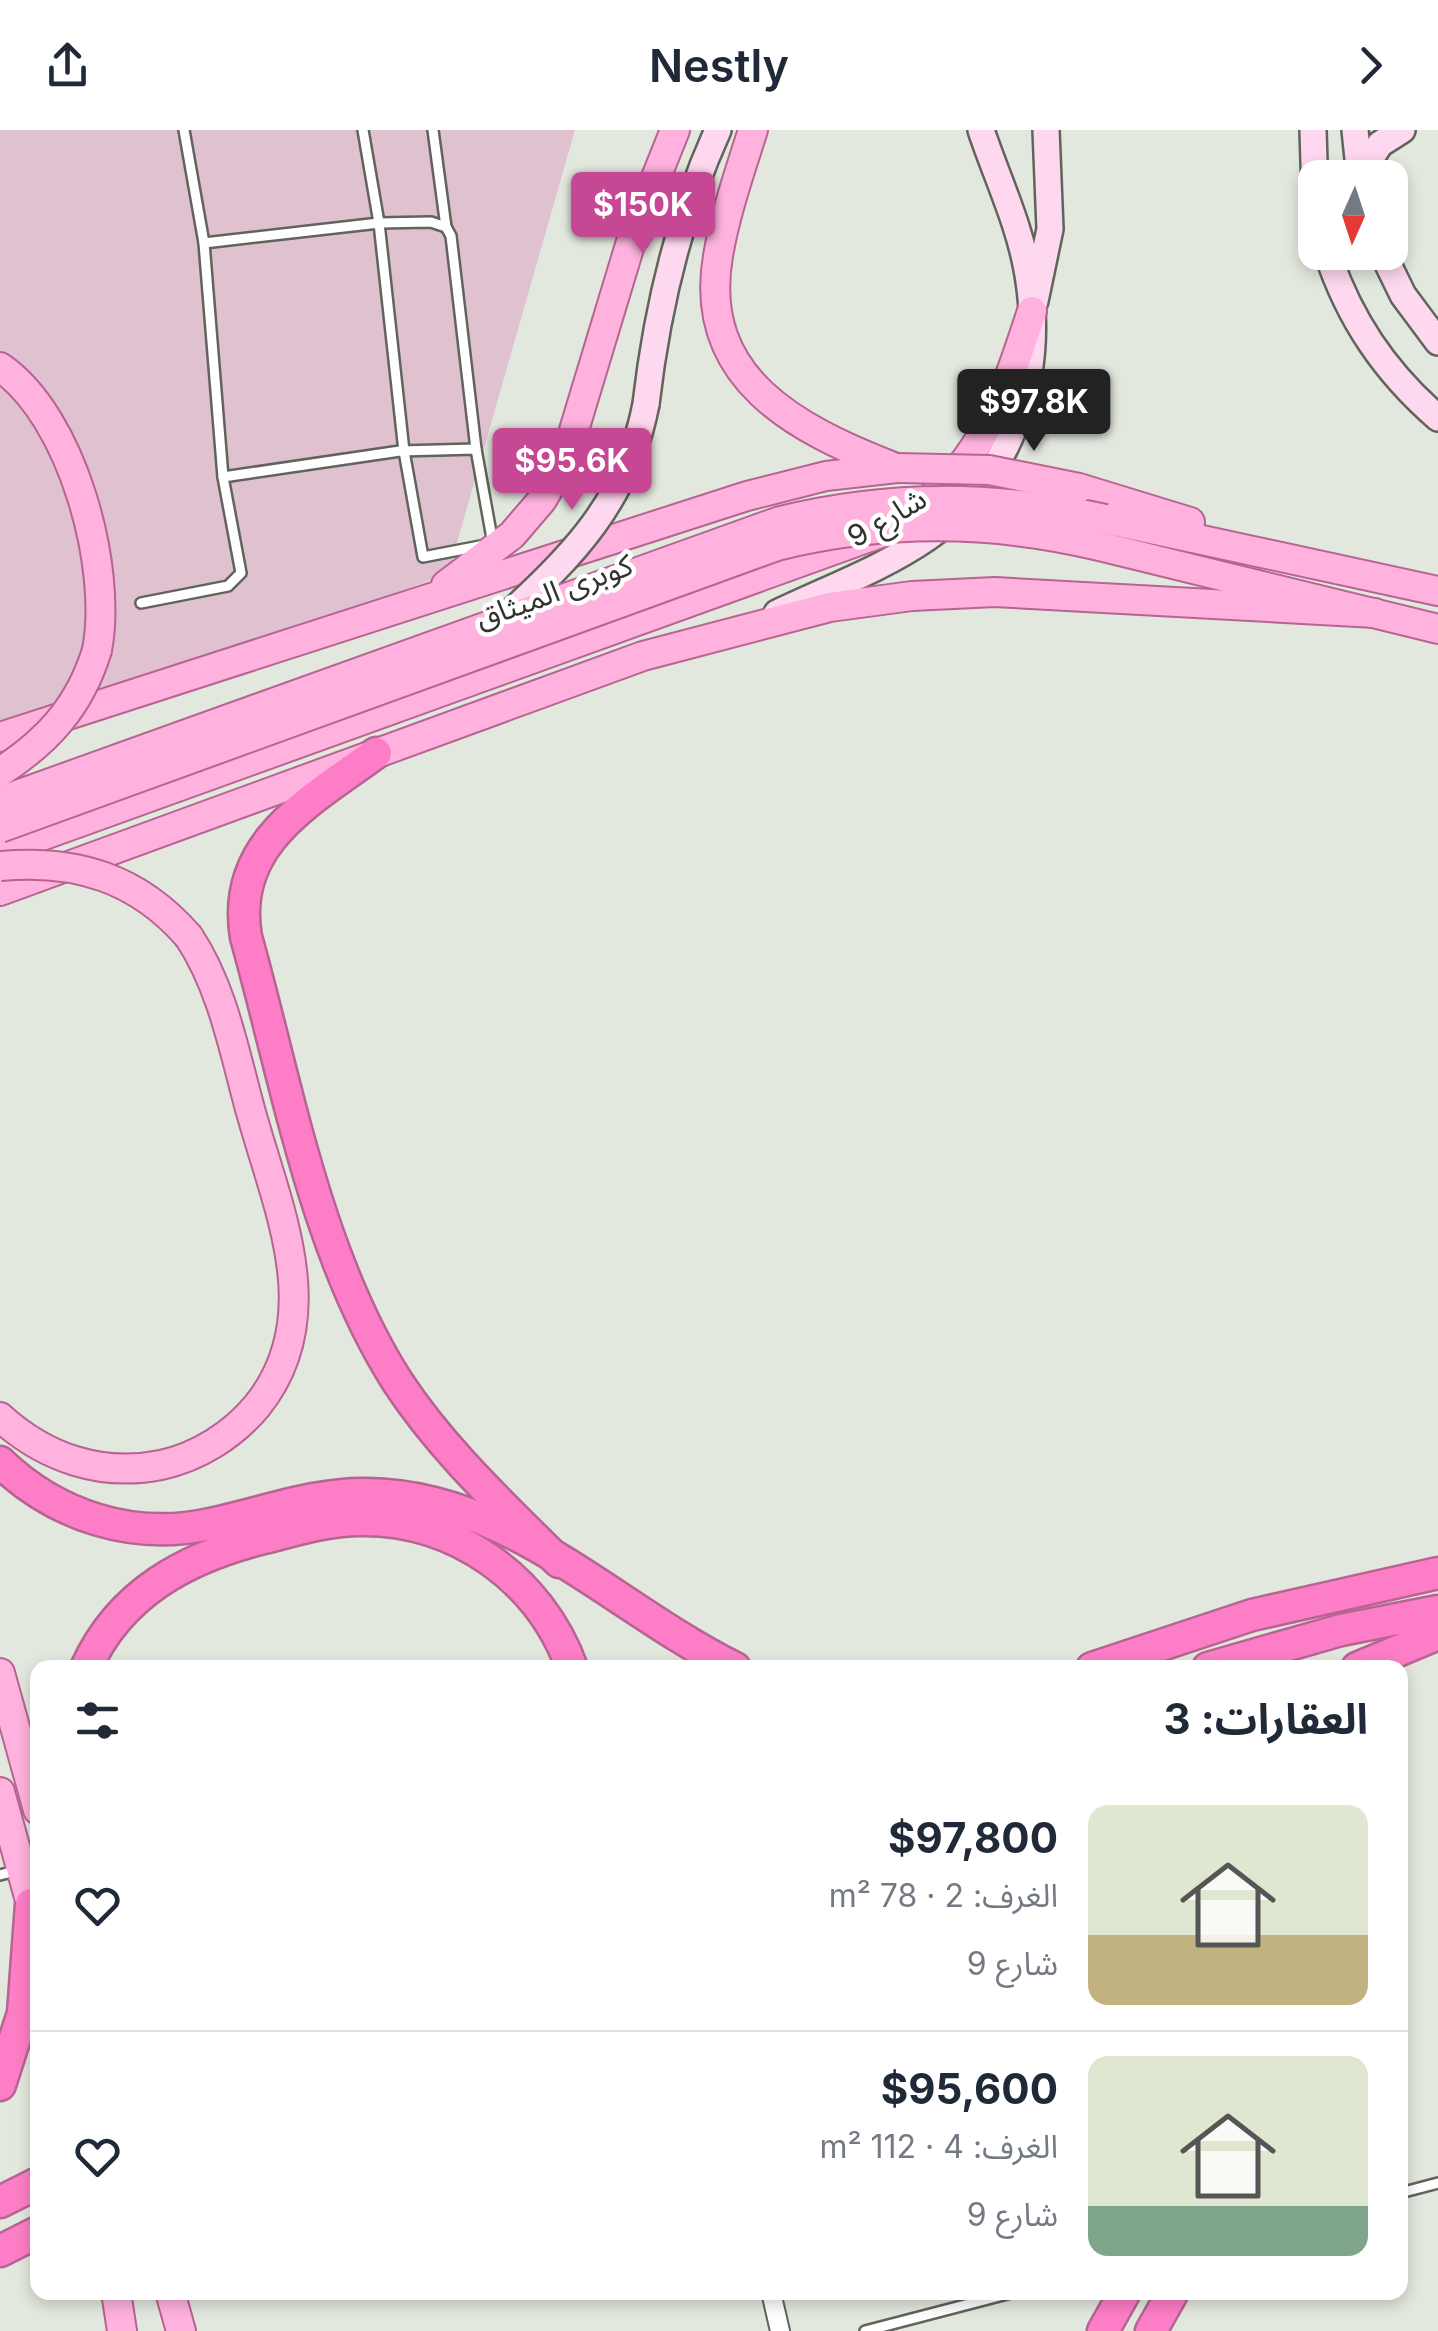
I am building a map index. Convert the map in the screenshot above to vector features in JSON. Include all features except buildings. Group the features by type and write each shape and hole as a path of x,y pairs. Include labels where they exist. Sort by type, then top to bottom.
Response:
{"highway":[{"path":"376,753 286,820 266,841 244,894 246,936 325,1222 363,1320 398,1381 440,1438 560,1562"},
{"path":"0,1462 51,1501 116,1525 186,1528 318,1498 393,1495 466,1511 560,1562 722,1660"},
{"path":"92,1660 128,1607 180,1566 221,1549 310,1526 358,1520 417,1526 473,1548 528,1593 556,1632 568,1660"},
{"path":"1112,1660 1269,1610 1438,1574"},
{"path":"1236,1660 1341,1630 1438,1610"},
{"path":"1377,1660 1438,1634"},
{"path":"0,2084 19,2034 30,1948"},
{"path":"0,2202 30,2187"},
{"path":"0,2251 30,2236"},
{"path":"1151,2331 1168,2300"}],"main road":[{"path":"421,602 494,547 542,500 565,460 633,235 675,130"},
{"path":"502,620 574,555 603,516 635,451 669,267 692,193 718,130"},
{"path":"753,130 717,259 716,298 732,354 754,387 782,414 826,440 898,468"},
{"name":"شارع 9","path":"750,626 906,550 946,523 994,469 1016,425 1029,376 1032,311 1023,250 981,130"},
{"path":"0,851 889,530 944,489 977,447 1001,402 1032,311 1050,229 1046,130"},
{"path":"1313,130 1314,160"},
{"path":"1355,130 1358,160"},
{"path":"1370,160 1380,144 1402,130"},
{"path":"1334,270 1348,306 1379,357 1438,418"},
{"path":"1391,270 1403,295 1438,342"},
{"path":"0,367 46,410 67,453 99,573 102,612 98,650 84,687 63,720 36,748 0,772"},
{"path":"0,737 747,496 826,476 898,468 989,470 1079,488 1192,523 1270,555 1438,591"},
{"name":"كوبرى الميثاق","path":"0,801 746,532 852,506 924,499 997,500 1438,629"},
{"name":"كوبرى الميثاق","path":"0,828 777,546 857,530 938,524 1102,532 1270,555"},
{"path":"0,892 643,656 750,626 871,600 953,593 1375,613"},
{"path":"0,866 58,864 101,874 158,906 188,938 218,996 293,1264 294,1324 283,1362 264,1397 236,1427 204,1449 166,1464 126,1469 86,1465 31,1442 0,1417"},
{"path":"0,1673 30,1781"},
{"path":"0,1792 11,1872 30,1909"},
{"path":"117,2300 122,2331"},
{"path":"172,2300 181,2331"}],"street":[{"path":"774,2300 780,2331"}],"lane":[{"path":"140,604 228,586 242,573 222,477 204,243 184,130"},
{"path":"364,130 380,223 404,451 423,557 494,547 476,448 433,130"},
{"path":"204,243 380,223 431,222 446,227"},
{"path":"222,477 404,451 476,448"},
{"path":"1408,2190 1438,2183"},
{"path":"865,2331 984,2300"}],"shaded area":[{"path":"0,130 575,130 448,574 0,733"}]}
